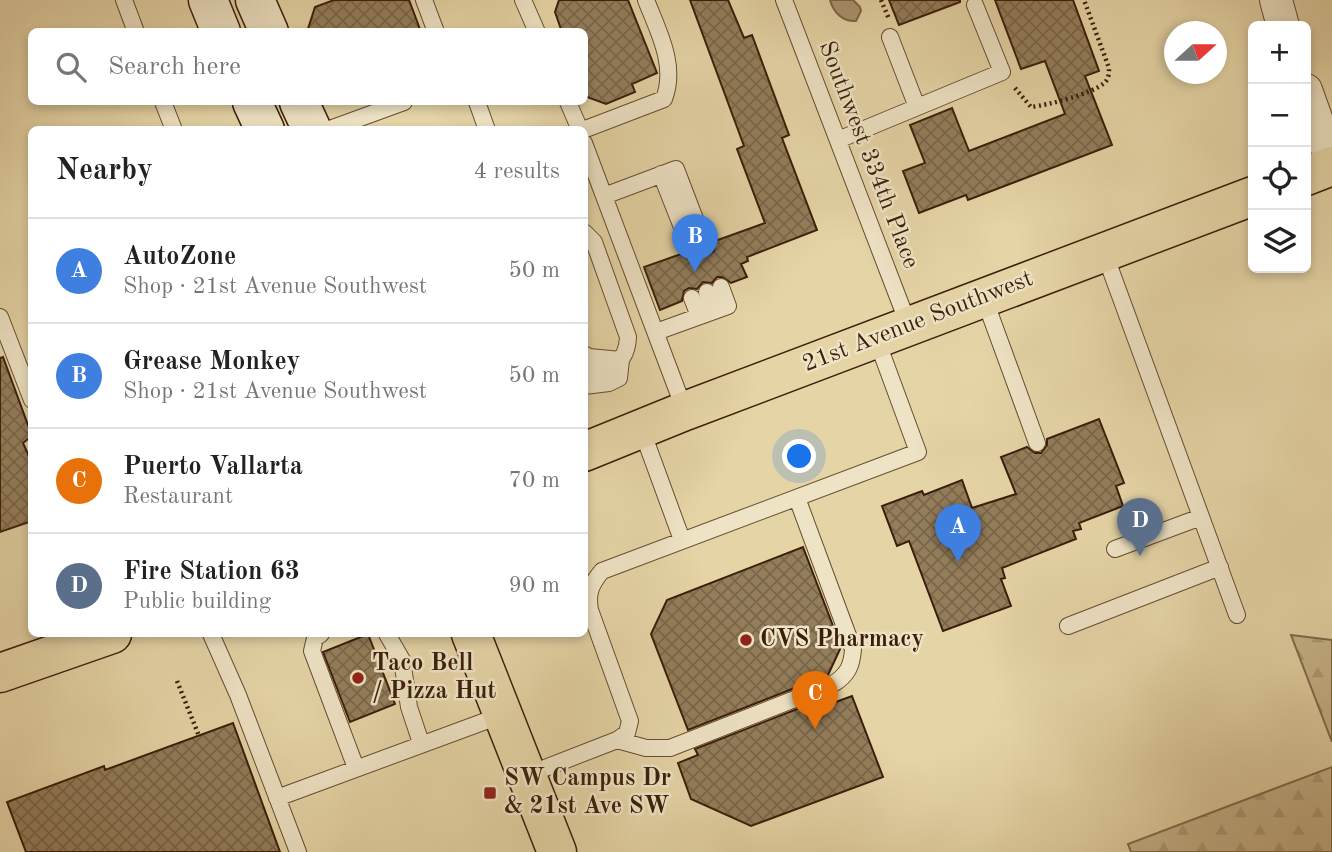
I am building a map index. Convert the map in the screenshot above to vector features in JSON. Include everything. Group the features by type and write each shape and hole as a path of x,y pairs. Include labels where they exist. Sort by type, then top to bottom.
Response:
{"main road":[{"path":"208,0 219,28"},
{"path":"255,0 267,28"},
{"path":"300,105 310,126"},
{"path":"1311,174 1332,165"},
{"name":"21st Avenue Southwest","path":"588,450 1248,198"},
{"path":"0,673 103,637"},
{"path":"472,637 557,852"}],"street":[{"path":"1276,0 1282,21"},
{"path":"1311,104 1332,165"}],"lane":[{"path":"124,0 134,28"},
{"path":"424,0 434,28"},
{"path":"523,0 535,28"},
{"path":"588,127 664,99 668,63 646,0"},
{"name":"Southwest 334th Place","path":"784,0 838,140 892,332 918,452 797,498"},
{"path":"838,140 1002,72 975,5"},
{"path":"890,37 917,107"},
{"path":"164,105 172,126"},
{"path":"338,126 396,105"},
{"path":"478,105 486,126"},
{"path":"569,105 579,126"},
{"path":"604,196 669,172 698,247"},
{"path":"591,180 604,196 685,411"},
{"path":"588,236 594,242 626,329 627,346 621,360 619,378 609,383 588,386"},
{"path":"1104,252 1237,615"},
{"path":"656,332 707,314 728,306 707,292 707,314"},
{"path":"984,298 1037,443"},
{"path":"0,317 28,390"},
{"path":"588,356 621,360"},
{"path":"588,372 600,373 611,369 621,360"},
{"path":"642,428 682,541"},
{"path":"588,592 592,582 602,570 797,498 853,649 849,670 834,684 670,748 646,748 617,740"},
{"path":"1115,549 1201,517"},
{"path":"1068,626 1220,568"},
{"path":"527,775 617,740 626,733 630,721 588,600"},
{"path":"212,637 238,695 298,852"},
{"path":"316,637 312,651 315,663 356,768"},
{"path":"389,637 402,660 409,707 421,743"},
{"path":"278,798 502,715"}],"path":[{"path":"1002,72 1031,107 1061,102 1104,83 1109,76 1109,68 1084,0"},
{"path":"177,681 199,736"}],"green space":[{"path":"1291,635 1332,640 1332,742"},
{"path":"1332,767 1332,852 1131,852 1128,844"}],"shaded area":[{"path":"830,0 853,0 861,11 856,21 839,15"}],"building":[{"path":"334,0 409,0 420,28 308,28 315,7"},
{"path":"559,0 628,0 657,73 632,84 635,92 606,104 588,97 588,28 561,28 555,12"},
{"path":"690,0 728,0 744,38 752,35 789,135 782,138 817,230 747,257 748,261 741,264 747,277 731,283 722,277 717,277 712,283 703,282 697,289 689,288 684,291 682,301 660,310 644,267 681,254 690,260 700,254 708,255 714,251 715,241 765,223 737,149 744,146"},
{"path":"889,0 960,0 960,2 899,25"},
{"path":"995,0 1073,0 1099,71 1085,76 1112,145 968,200 966,195 919,213 903,171 925,163 910,125 952,108 969,151 1065,114 1045,61 1021,69"},
{"path":"3,357 28,425 28,439 23,443 28,454 28,522 0,532 0,358"},
{"path":"1099,419 1124,483 1116,486 1123,506 1079,523 1081,529 1073,531 1076,539 1002,568 1005,578 1001,579 1011,606 943,631 909,541 897,546 882,506 922,491 924,495 962,480 972,508 1016,494 1001,457 1027,447 1035,453 1041,453 1047,445 1047,439"},
{"name":"CVS Pharmacy","path":"803,547 841,647 828,675 688,730 651,634 667,600"},
{"name":"Taco Bell / Pizza Hut","path":"360,637 369,637 395,704 350,722 323,652"},
{"path":"852,696 883,777 751,826 691,799 678,763 698,755 695,749 815,702 811,711"},
{"path":"233,723 280,852 26,852 7,802 104,766 105,770"}],"place":[{"name":"Grease Monkey","path":"695,272"},
{"name":"Fire Station 63","path":"1140,556"},
{"name":"AutoZone","path":"958,562"},
{"name":"CVS Pharmacy","path":"746,640"},
{"name":"Taco Bell / Pizza Hut","path":"358,678"},
{"name":"Puerto Vallarta","path":"815,729"},
{"name":"SW Campus Dr & 21st Ave SW","path":"490,793"}]}
